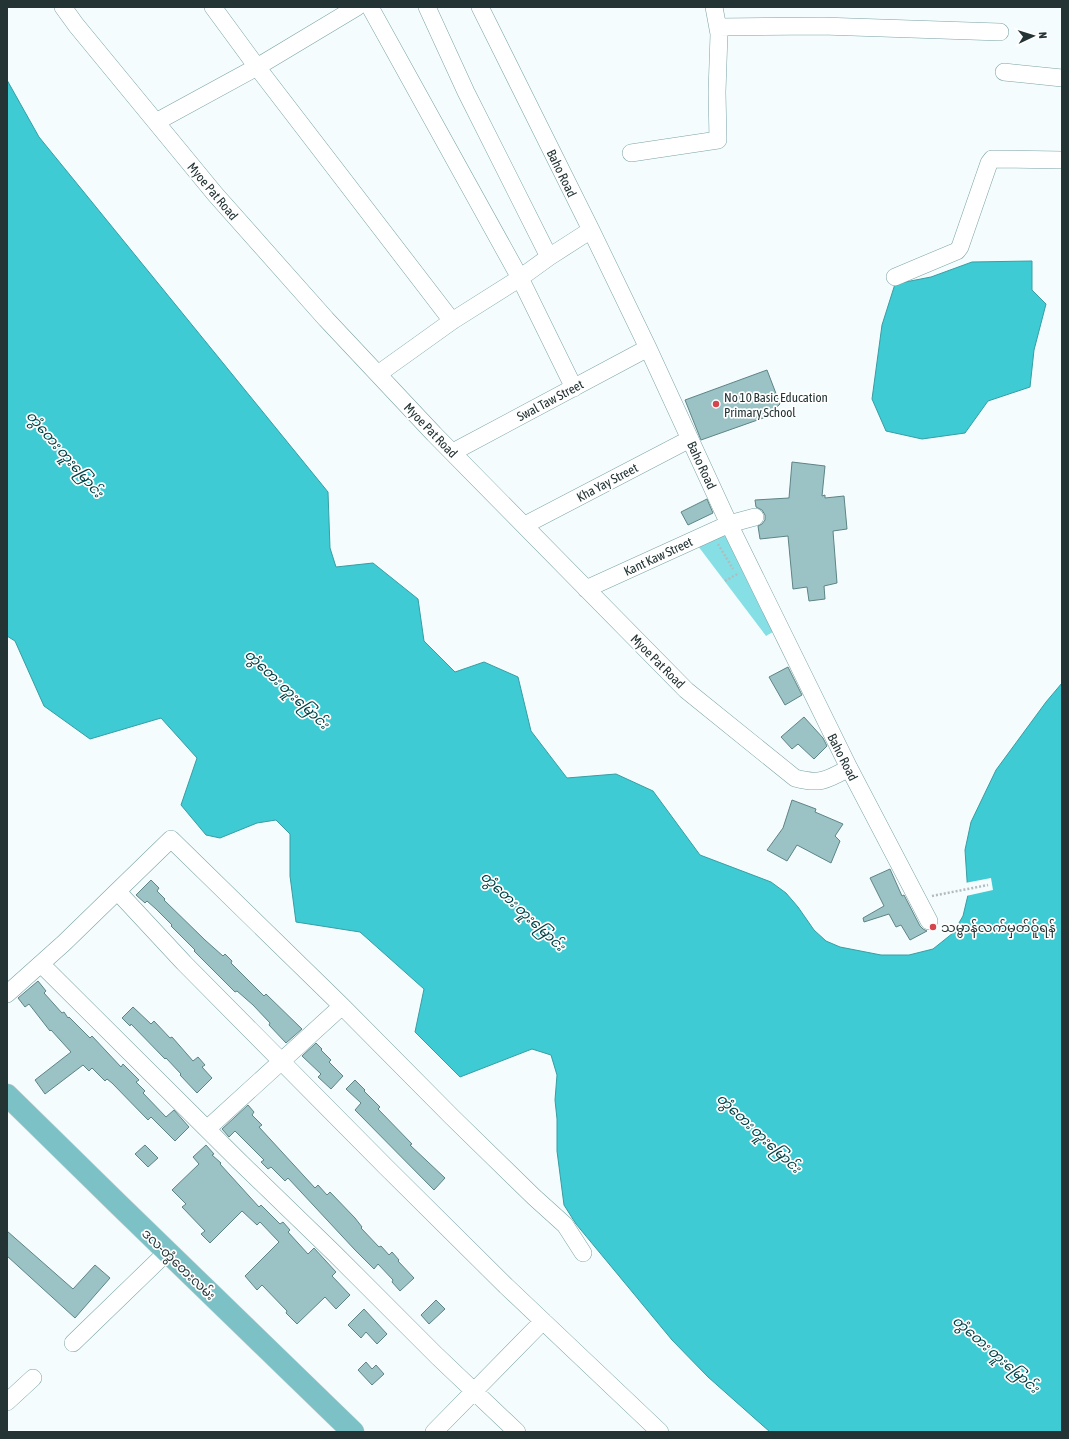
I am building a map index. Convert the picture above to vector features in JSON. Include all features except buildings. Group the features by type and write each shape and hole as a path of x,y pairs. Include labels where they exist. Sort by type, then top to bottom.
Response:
{"main road":[{"name":"ဒလ-တွံတေးလမ်း","path":"7,1095 353,1432"}],"street":[{"name":"Myoe Pat Road","path":"64,7 215,194 326,319 453,452 686,690 795,778 809,782 824,781 849,768"},
{"path":"213,7 257,67 452,321"},
{"path":"156,122 257,67 357,7"},
{"path":"370,7 520,278 574,388"},
{"path":"427,7 466,92 549,257"},
{"name":"Baho Road","path":"480,7 648,348 729,524 849,768 929,921"},
{"path":"631,153 718,140 717,92 719,34 714,7"},
{"path":"718,27 822,26 1000,32"},
{"path":"1004,72 1062,78"},
{"path":"894,277 957,252 989,163 992,159 1062,160"},
{"path":"378,374 452,321 520,278 591,230"},
{"name":"Swal Taw Street","path":"453,452 648,348"},
{"name":"Kha Yay Street","path":"525,525 690,439"},
{"name":"Kant Kaw Street","path":"586,589 729,524 754,517"},
{"path":"7,994 118,892 171,839 342,1006 463,1128 565,1225 583,1253"},
{"path":"118,892 184,963 392,1173 542,1321 660,1432"},
{"path":"41,964 437,1356 517,1432"},
{"path":"207,1129 342,1006"},
{"path":"73,1343 167,1252"},
{"path":"434,1432 542,1321"},
{"path":"7,1402 33,1378"}],"path":[{"path":"933,896 988,885"}],"shaded area":[{"path":"729,531 778,629 766,636 698,546"}],"water":[{"name":"တွံတေး တူးမြောင်း","path":"7,80 39,137 328,492 330,548 336,567 373,563 418,599 424,641 455,672 484,662 518,677 531,731 567,778 616,774 653,791 700,855 771,882 786,893 814,930 826,941 840,947 881,955 909,955 933,949 953,933 963,916 968,895 965,850 971,822 996,770 1046,702 1062,683 1062,1432 770,1432 708,1377 672,1340 576,1224 564,1205 557,1151 557,1119 555,1100 557,1075 551,1055 532,1049 460,1077 415,1032 424,989 360,932 296,922 290,876 290,834 276,820 257,823 220,838 206,835 181,805 197,758 161,718 90,739 44,706 15,641 7,636"},
{"path":"1032,261 1032,290 1046,304 1034,350 1030,387 988,401 965,433 922,439 886,431 872,399 882,325 895,284 931,277 972,262"}],"pier":[{"path":"991,878 993,890 966,896 965,883"}],"place":[{"name":"No 10 Basic Education Primary School","path":"716,404"},
{"name":"သမ္ဗာန်လက်မှတ်ဝ်ူရန်","path":"933,927"}]}
